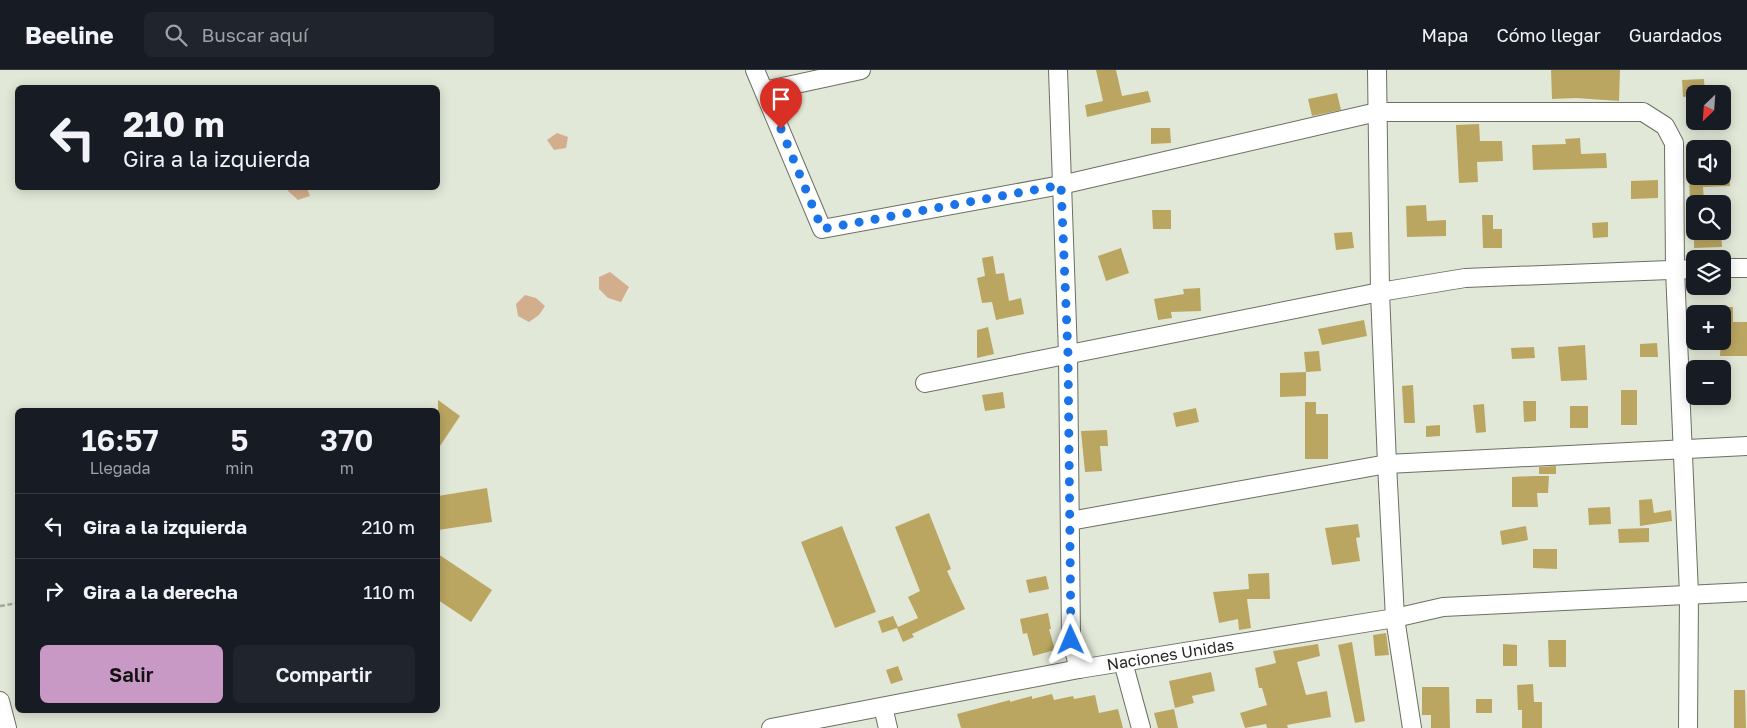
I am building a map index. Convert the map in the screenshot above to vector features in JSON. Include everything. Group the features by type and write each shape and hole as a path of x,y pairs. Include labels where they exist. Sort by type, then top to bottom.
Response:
{"street":[{"path":"755,70 822,229 1061,185 1377,112 1643,112 1665,126 1674,143 1675,270 1688,594 1688,728"},
{"path":"764,90 861,70"},
{"path":"1058,70 1068,354 1071,640 1079,669"},
{"path":"1377,70 1380,292 1395,618 1412,728"},
{"path":"1731,268 1747,268"},
{"path":"925,383 1380,292 1465,278 1686,269"},
{"path":"1070,521 1387,464 1747,446"},
{"name":"Naciones Unidas","path":"771,728 1079,669 1395,618 1443,607 1747,592"},
{"path":"1123,662 1141,728"},
{"path":"0,701 7,728"},
{"path":"883,707 888,728"}],"path":[{"path":"0,606 15,604"}],"shaded area":[{"path":"557,133 568,137 566,148 554,150 547,140"},
{"path":"308,190 310,196 298,200 288,191"},
{"path":"610,272 629,287 621,302 608,298 599,289 599,277"},
{"path":"525,295 536,298 545,306 539,315 529,322 518,316 516,304"}],"building":[{"path":"1096,70 1116,70 1122,96 1148,91 1151,102 1087,117 1085,105 1103,101"},
{"path":"1551,70 1620,70 1619,101 1576,98 1552,99"},
{"path":"1704,79 1704,85 1686,85 1686,97 1683,97 1682,80"},
{"path":"1337,93 1341,110 1312,116 1308,99"},
{"path":"1479,124 1480,141 1502,141 1503,161 1477,162 1478,182 1459,183 1456,125"},
{"path":"1151,128 1170,128 1171,143 1151,144"},
{"path":"1580,138 1581,154 1606,153 1607,168 1533,170 1532,145 1566,144 1565,139"},
{"path":"1658,180 1658,198 1631,199 1631,181"},
{"path":"1689,185 1730,185 1703,187 1704,195 1690,195"},
{"path":"1426,205 1427,221 1446,220 1446,236 1407,237 1406,206"},
{"path":"1152,210 1171,210 1171,229 1153,229"},
{"path":"1482,215 1493,215 1493,229 1502,229 1502,248 1483,248"},
{"path":"1608,222 1608,237 1593,238 1592,223"},
{"path":"1352,232 1354,248 1336,250 1334,233"},
{"path":"1694,240 1722,240 1722,247 1694,248"},
{"path":"1121,248 1129,273 1106,281 1098,256"},
{"path":"993,256 996,274 1004,273 1009,301 1021,298 1024,314 996,320 992,302 982,303 977,278 985,276 982,258"},
{"path":"1200,288 1201,311 1171,312 1172,318 1158,320 1154,299 1184,294 1183,289"},
{"path":"1731,307 1733,307 1733,322 1747,322 1747,356 1720,356 1720,350 1731,350"},
{"path":"1364,320 1367,336 1322,345 1318,329"},
{"path":"988,327 994,354 977,358 977,330"},
{"path":"1657,343 1658,357 1640,357 1640,344"},
{"path":"1585,345 1587,380 1561,381 1558,347"},
{"path":"1534,347 1535,358 1512,359 1511,348"},
{"path":"1319,351 1321,371 1306,372 1304,352"},
{"path":"1306,372 1306,396 1280,397 1280,373"},
{"path":"1413,385 1415,423 1404,423 1402,386"},
{"path":"1621,390 1637,390 1637,425 1621,425"},
{"path":"1003,392 1005,408 985,411 982,395"},
{"path":"438,400 460,416 440,446 440,408 438,408"},
{"path":"1523,401 1536,401 1536,421 1524,422"},
{"path":"1305,402 1316,402 1316,414 1328,414 1328,459 1305,459"},
{"path":"1484,404 1486,432 1476,433 1473,405"},
{"path":"1570,406 1588,406 1588,428 1570,428"},
{"path":"1196,408 1199,422 1176,427 1173,413"},
{"path":"1440,425 1440,436 1426,437 1426,426"},
{"path":"1107,430 1108,446 1100,446 1102,471 1085,472 1081,431"},
{"path":"1556,466 1556,474 1539,474 1539,467"},
{"path":"1549,476 1548,493 1537,493 1538,507 1512,507 1512,477"},
{"path":"487,488 492,522 440,530 440,496"},
{"path":"1652,499 1654,513 1671,510 1672,521 1640,526 1639,500"},
{"path":"1610,507 1611,524 1589,525 1588,508"},
{"path":"929,513 951,569 947,571 965,609 912,634 914,637 903,642 897,628 882,633 878,621 893,616 898,627 918,618 908,597 920,591 895,527"},
{"path":"1358,524 1360,537 1356,538 1360,561 1332,565 1325,528"},
{"path":"842,526 876,612 835,628 801,542"},
{"path":"1526,526 1528,540 1502,545 1500,531"},
{"path":"1649,528 1649,542 1619,543 1618,529"},
{"path":"1533,549 1557,549 1557,569 1533,568"},
{"path":"440,555 492,590 471,622 440,601"},
{"path":"1269,573 1270,599 1247,599 1251,628 1239,630 1238,619 1219,623 1213,592 1249,589 1248,574"},
{"path":"1046,576 1049,589 1029,593 1026,580"},
{"path":"1048,613 1051,629 1049,629 1055,650 1033,656 1027,633 1023,634 1020,619"},
{"path":"1386,633 1389,655 1375,656 1373,635"},
{"path":"1548,640 1566,640 1566,667 1549,667"},
{"path":"1352,642 1365,721 1355,723 1338,645"},
{"path":"1318,644 1320,656 1297,662 1306,695 1327,691 1331,717 1287,725 1288,728 1267,728 1266,724 1245,728 1240,713 1267,705 1262,688 1259,688 1255,668 1276,663 1273,651"},
{"path":"1503,644 1517,645 1517,666 1503,666"},
{"path":"898,666 903,680 891,684 886,670"},
{"path":"1211,672 1215,691 1192,696 1194,703 1175,708 1169,681"},
{"path":"1533,684 1534,702 1542,702 1542,728 1522,728 1522,710 1518,710 1517,685"},
{"path":"1422,687 1449,687 1450,728 1431,728 1431,715 1422,715"},
{"path":"1734,690 1745,690 1746,728 1734,728"},
{"path":"1052,694 1054,700 1073,696 1074,699 1095,695 1099,713 1118,709 1123,728 961,728 957,714 1010,700 1010,702 1032,696 1032,699"},
{"path":"1476,699 1492,699 1492,713 1476,713"},
{"path":"1174,709 1178,728 1158,728 1154,713"}],"route":[{"path":"781,129 822,229 1061,185 1068,354 1071,640"}]}
